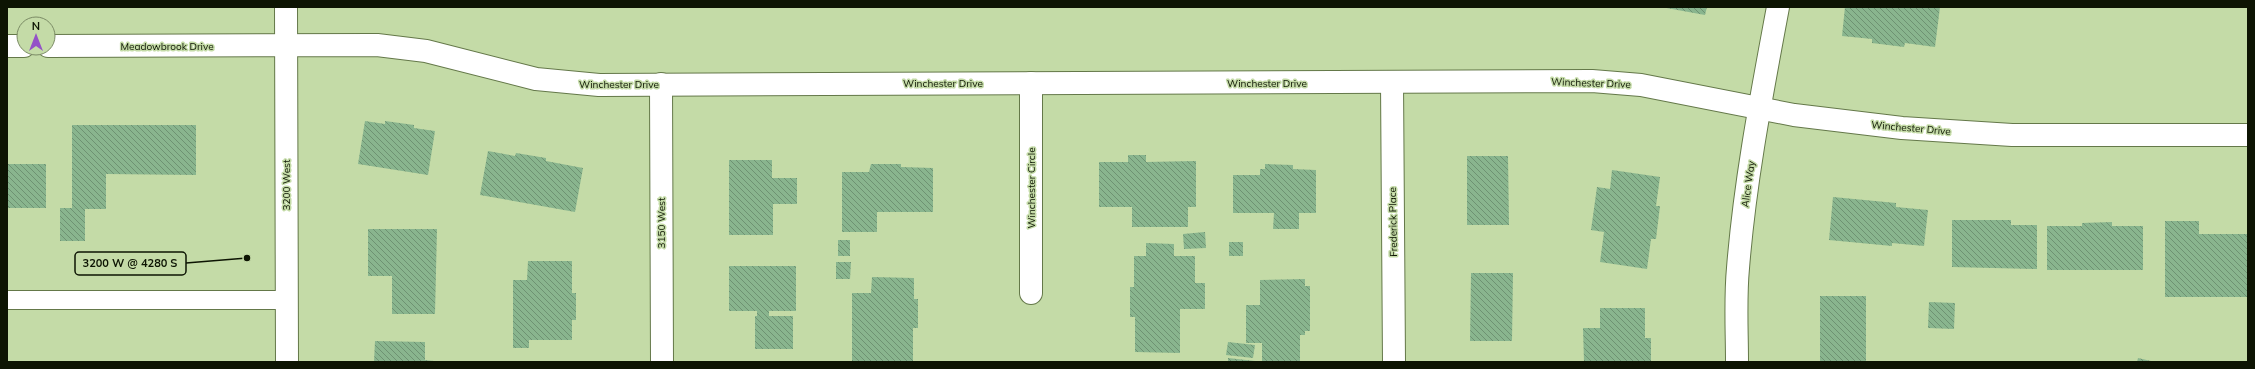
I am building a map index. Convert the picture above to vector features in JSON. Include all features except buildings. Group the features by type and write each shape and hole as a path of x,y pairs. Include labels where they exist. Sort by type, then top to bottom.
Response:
{"street":[{"name":"3200 West","path":"286,7 287,362"},
{"name":"Alice Way","path":"1737,362 1738,270 1760,109 1778,7"},
{"name":"Winchester Drive","path":"286,46 377,45 426,50 536,79 599,85 1617,82 1648,86 1760,109 1848,123 1957,132 2012,134 2248,134"},
{"name":"Meadowbrook Drive","path":"56,46 286,46"},
{"name":"Frederick Place","path":"1392,82 1394,362"},
{"name":"Winchester Circle","path":"1031,83 1031,293"},
{"name":"3150 West","path":"661,84 662,362"}],"lane":[{"path":"7,300 287,300"}],"place":[{"name":"3200 W @ 4280 S","path":"247,258"}]}
